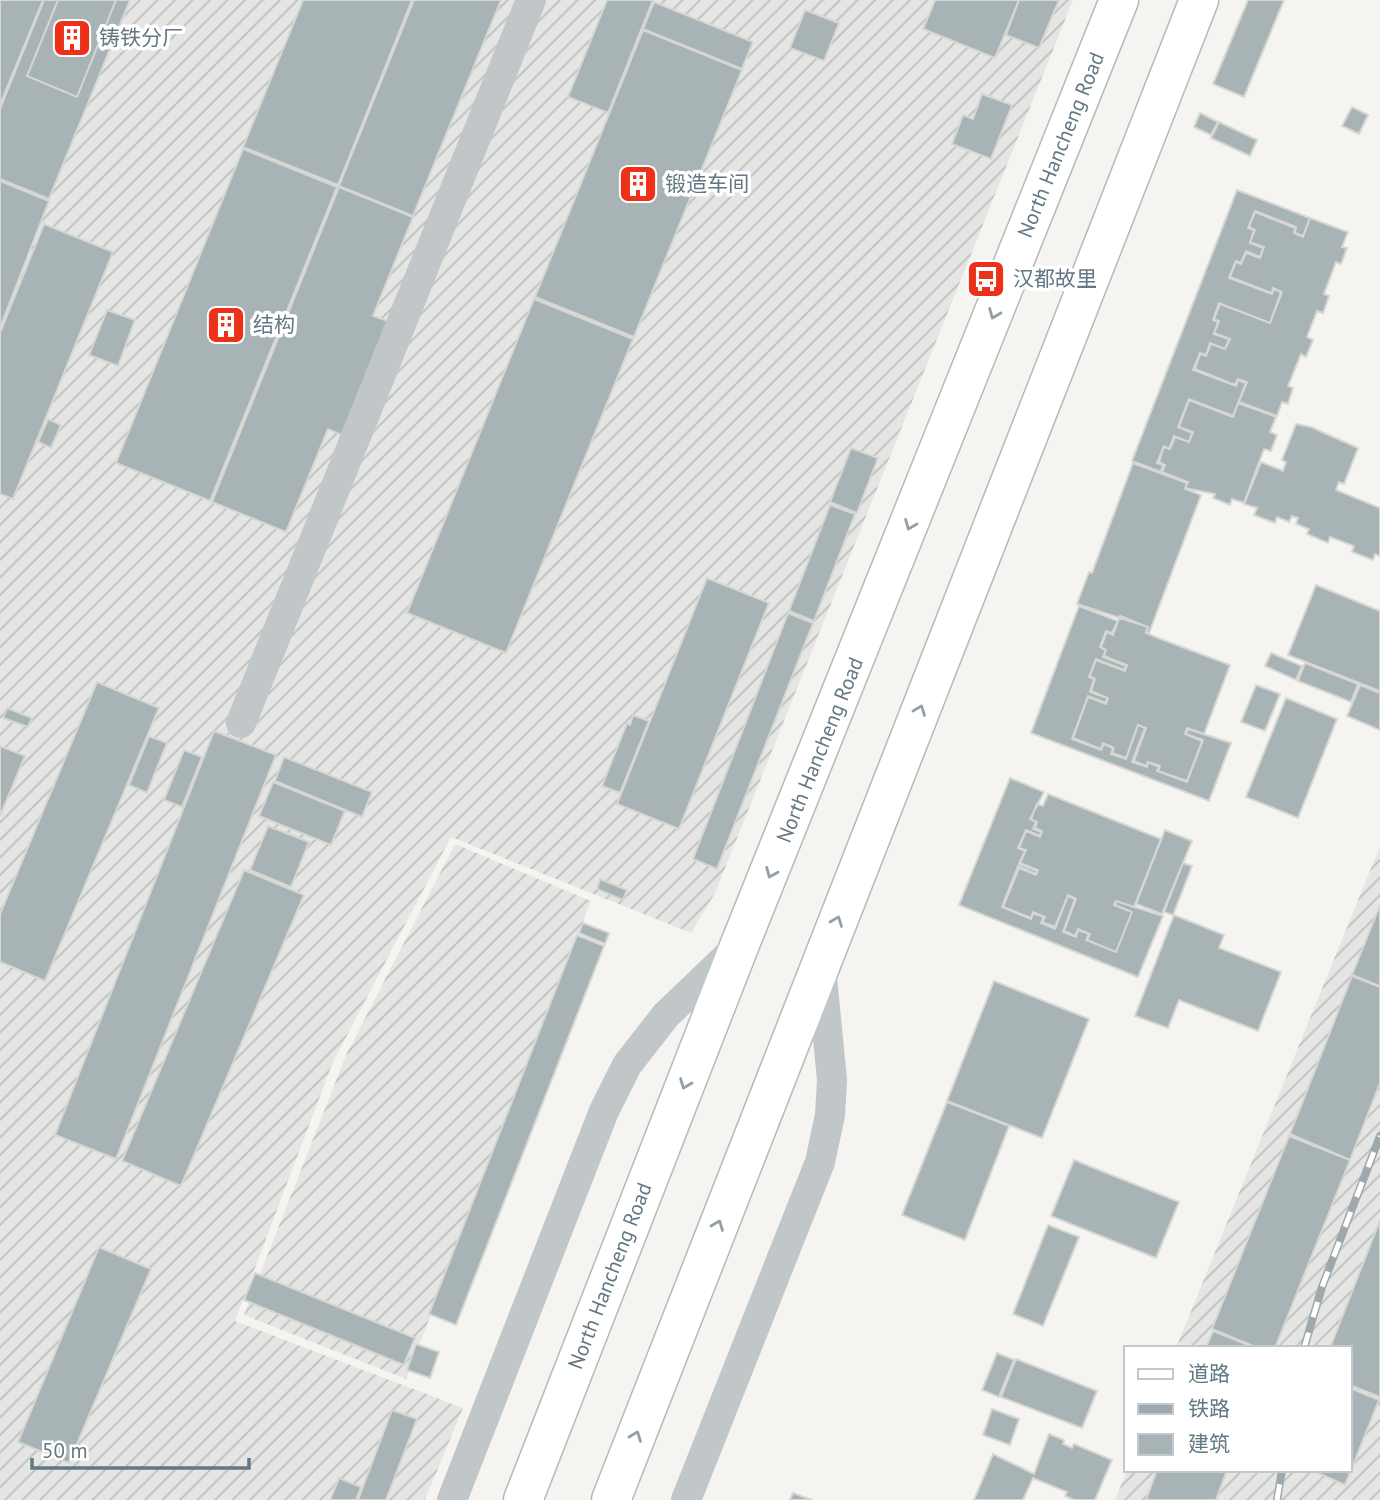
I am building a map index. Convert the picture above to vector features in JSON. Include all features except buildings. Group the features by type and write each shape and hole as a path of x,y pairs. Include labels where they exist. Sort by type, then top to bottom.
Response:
{"main road":[{"name":"North Hancheng Road","path":"523,1500 740,944 1119,0"},
{"path":"611,1500 1199,0"}],"street":[{"path":"241,723 531,0"},
{"path":"452,1500 604,1111 627,1065 666,1015 740,944"},
{"path":"686,1500 820,1162 830,1115 832,1080 821,963"}],"shaded area":[{"path":"0,0 1073,0 715,893 691,933 451,837 333,1062 235,1321 463,1408 425,1500 0,1500"},
{"path":"455,844 591,901 406,1379 244,1315 346,1055"},
{"path":"1380,846 1380,1500 1115,1500 1126,1472 1352,1472 1352,1346 1177,1346"}],"railway":[{"path":"1305,1346 1322,1287 1380,1136"},
{"path":"1277,1500 1282,1472"}],"place":[{"name":"铸铁分厂","path":"72,38"},
{"name":"锻造车间","path":"638,184"},
{"name":"汉都故里","path":"986,279"},
{"name":"结构","path":"226,325"}]}
